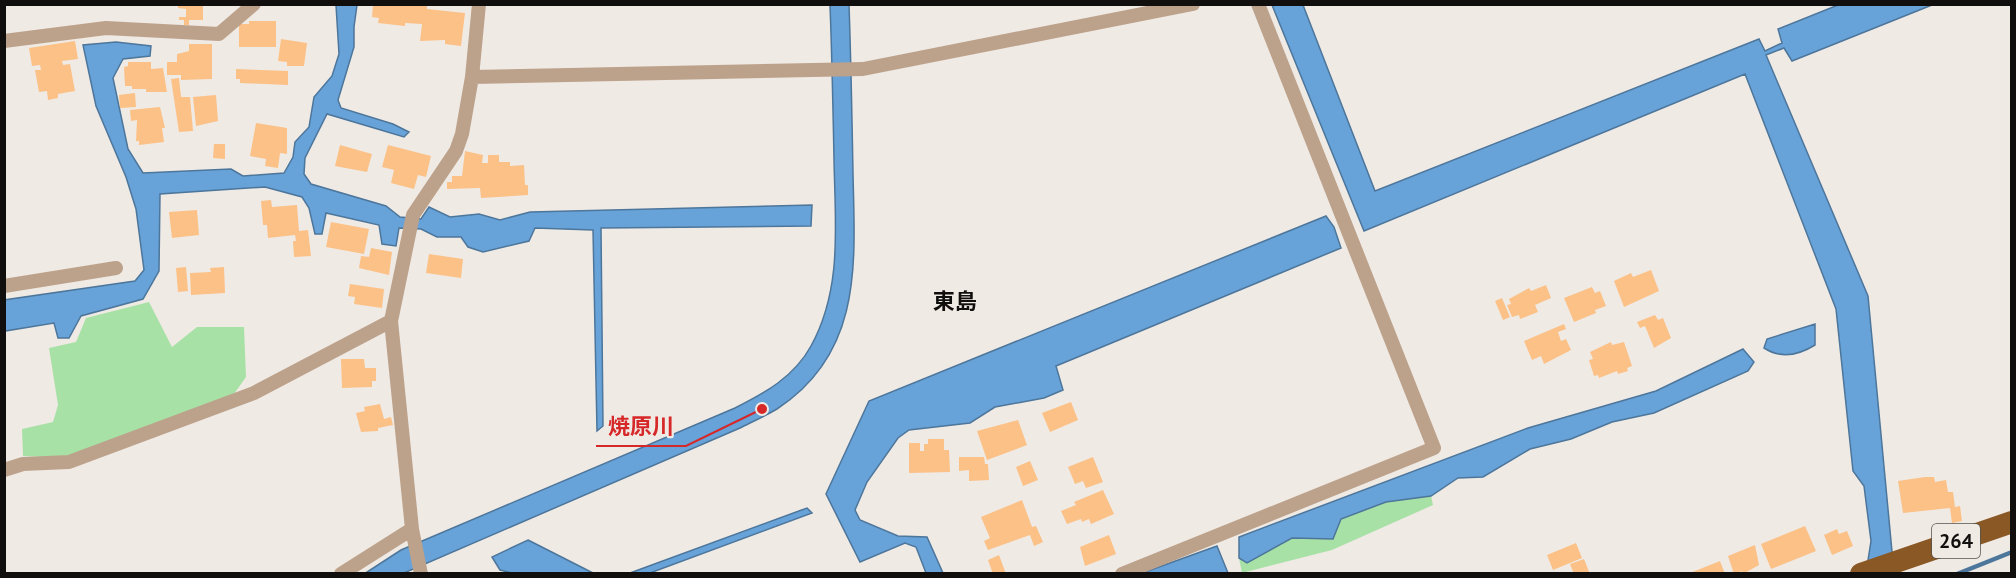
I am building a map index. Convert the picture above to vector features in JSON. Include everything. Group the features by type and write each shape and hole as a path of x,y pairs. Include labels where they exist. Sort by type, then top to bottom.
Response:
{"highway":[{"name":"264","path":"1861,573 1903,567 2012,522"}],"street":[{"path":"4,41 106,28 219,34 254,4"},
{"path":"421,573 412,529 391,321 413,215 456,151 462,134 472,77 479,4"},
{"path":"472,77 822,72 863,69 1193,4"},
{"path":"1122,573 1434,448 1258,4"},
{"path":"4,286 116,268"},
{"path":"4,470 23,464 69,462 254,393 391,321"},
{"path":"341,573 412,529"}],"green space":[{"path":"149,302 172,347 197,327 244,327 246,377 234,394 66,458 23,456 22,429 53,422 58,405 49,348 76,342 86,318"},
{"path":"1431,496 1433,505 1332,550 1242,573 1239,558 1247,563 1292,538 1333,539 1340,519 1386,502"}],"water":[{"path":"336,5 357,5 354,47 338,100 341,108 393,124 409,132 404,137 327,114 305,158 304,174 311,184 386,206 400,217 421,219 429,207 450,217 479,214 500,220 530,212 812,205 811,226 601,228 603,426 597,431 593,230 535,228 529,241 483,252 468,247 461,237 437,237 421,229 399,228 396,246 382,244 379,225 326,213 322,234 315,234 309,208 302,197 265,187 160,194 159,271 143,299 81,316 69,338 58,338 54,323 5,331 4,300 135,281 144,270 136,209 126,177 96,106 83,45 116,42 151,46 150,56 123,59 113,78 128,149 143,173 231,169 243,176 284,173 293,157 295,142 309,127 314,97 332,76 339,54"},
{"path":"830,5 849,5 854,207 853,273 848,304 839,334 825,361 805,386 777,409 740,428 404,573 364,574 401,550 735,408 768,390 796,367 811,346 821,324 833,278 836,231"},
{"path":"1272,5 1303,5 1375,191 1759,39 1765,51 1782,43 1778,29 1838,5 1932,5 1792,61 1784,48 1766,55 1868,296 1894,573 1866,573 1871,541 1864,486 1853,471 1836,309 1745,74 1364,231"},
{"path":"1326,216 1334,227 1341,248 1056,366 1063,390 1044,398 995,407 970,423 909,430 898,438 867,482 855,510 860,520 898,536 927,537 943,573 926,573 916,547 905,543 860,562 826,494 869,401"},
{"path":"1815,324 1815,345 1809,348 1783,355 1764,348 1767,339"},
{"path":"1743,349 1754,362 1748,371 1654,413 1612,422 1571,439 1530,449 1483,477 1458,478 1431,496 1386,502 1341,519 1333,539 1292,538 1247,563 1239,558 1239,537 1528,428 1656,391"},
{"path":"807,508 812,513 650,573 630,573"},
{"path":"528,540 593,573 516,574 500,570 492,557"},
{"path":"1217,546 1228,573 1142,574 1145,572"}],"building":[{"path":"178,4 203,4 203,20 189,20 189,25 184,25 184,20 179,20 179,17 186,17 186,9 178,8"},
{"path":"373,4 417,4 427,6 427,9 465,13 461,46 445,44 445,40 420,41 422,24 405,23 405,26 378,23 379,18 372,17"},
{"path":"249,21 276,21 276,47 239,47 239,24 249,24"},
{"path":"281,39 307,43 304,66 287,66 287,62 278,61"},
{"path":"75,41 78,59 62,61 63,65 70,64 75,91 58,94 58,98 48,100 47,91 39,92 35,70 41,70 40,65 32,66 29,48"},
{"path":"189,44 212,44 212,79 181,80 181,75 167,75 167,62 177,62 177,54 189,51"},
{"path":"128,62 151,62 151,69 163,68 167,92 146,92 146,89 132,89 132,86 125,86 124,67 128,66"},
{"path":"236,69 288,71 288,85 240,83 240,79 236,79"},
{"path":"179,78 181,97 190,97 193,131 179,132 171,79"},
{"path":"135,93 136,107 120,108 119,95"},
{"path":"216,95 218,121 196,126 193,97"},
{"path":"160,107 165,128 162,128 164,142 139,145 139,141 136,141 137,120 131,121 130,110"},
{"path":"256,123 287,128 287,154 280,153 278,168 265,166 266,159 250,156"},
{"path":"214,144 225,144 225,159 213,158"},
{"path":"340,145 372,154 367,172 335,166"},
{"path":"388,145 431,156 426,177 418,175 414,189 391,183 394,170 382,167"},
{"path":"465,151 483,155 482,163 488,163 488,155 499,155 499,162 510,162 510,166 524,165 528,195 481,198 480,188 447,189 447,182 452,182 452,176 462,176"},
{"path":"271,200 272,207 297,205 299,231 308,230 311,256 294,257 295,235 268,238 267,225 263,225 261,201"},
{"path":"197,210 199,235 172,238 169,212"},
{"path":"331,222 369,229 364,254 326,247"},
{"path":"371,248 392,252 389,275 359,268 361,256 369,257"},
{"path":"429,254 463,259 461,278 426,273"},
{"path":"186,267 188,291 178,292 176,268"},
{"path":"224,267 225,293 191,295 190,273 211,272 210,268"},
{"path":"1651,270 1659,291 1624,307 1614,281 1631,273 1633,277"},
{"path":"350,284 384,289 382,308 354,304 355,297 348,296"},
{"path":"1546,285 1551,298 1535,305 1538,312 1520,319 1519,315 1512,317 1507,305 1511,304 1509,299 1529,288 1531,291"},
{"path":"1592,287 1595,293 1600,291 1606,306 1574,322 1564,298"},
{"path":"1502,298 1510,317 1503,320 1495,301"},
{"path":"1655,315 1658,320 1663,318 1671,338 1654,348 1645,326 1640,328 1637,322"},
{"path":"1564,324 1566,329 1558,332 1561,341 1566,339 1571,350 1544,364 1541,356 1532,360 1524,341"},
{"path":"1611,342 1612,345 1624,342 1632,366 1627,368 1628,371 1618,374 1617,371 1599,378 1598,375 1594,376 1589,360 1593,359 1590,352"},
{"path":"341,359 364,359 365,368 376,368 376,381 372,381 372,387 342,388"},
{"path":"1071,402 1078,420 1050,432 1042,413"},
{"path":"380,404 384,419 391,417 393,425 378,428 378,431 361,432 356,413 365,411 364,407"},
{"path":"1018,420 1027,445 987,460 977,431"},
{"path":"928,439 944,439 944,450 949,450 950,472 909,473 909,443 920,443 920,451 924,451 924,444 928,444"},
{"path":"959,457 984,457 985,464 988,464 989,480 969,481 969,470 959,471"},
{"path":"1093,457 1103,482 1086,488 1083,481 1075,484 1068,467"},
{"path":"1030,461 1038,480 1023,486 1016,467"},
{"path":"1934,477 1935,482 1946,480 1948,492 1953,492 1955,507 1960,506 1962,521 1952,523 1950,508 1903,513 1898,481"},
{"path":"1103,490 1114,514 1091,524 1089,519 1082,522 1081,519 1067,524 1061,511 1076,505 1074,502"},
{"path":"1022,500 1032,527 1036,526 1043,542 1034,546 1030,535 988,550 984,541 990,538 981,517"},
{"path":"1805,526 1816,551 1771,569 1761,544"},
{"path":"1837,529 1839,534 1847,531 1853,546 1832,555 1824,535"},
{"path":"1109,535 1116,554 1085,566 1080,547"},
{"path":"1576,543 1582,558 1553,570 1547,555"},
{"path":"1755,545 1759,565 1743,574 1742,571 1734,574 1728,556"},
{"path":"999,555 1006,574 993,574 988,560"},
{"path":"1584,559 1590,574 1574,574 1570,564"},
{"path":"1720,561 1725,574 1690,574 1690,573"}],"waterway":[{"path":"1957,574 2012,552"}],"place":[{"name":"焼原川","path":"762,409"}],"district":[{"name":"東島","path":"955,301"}]}
